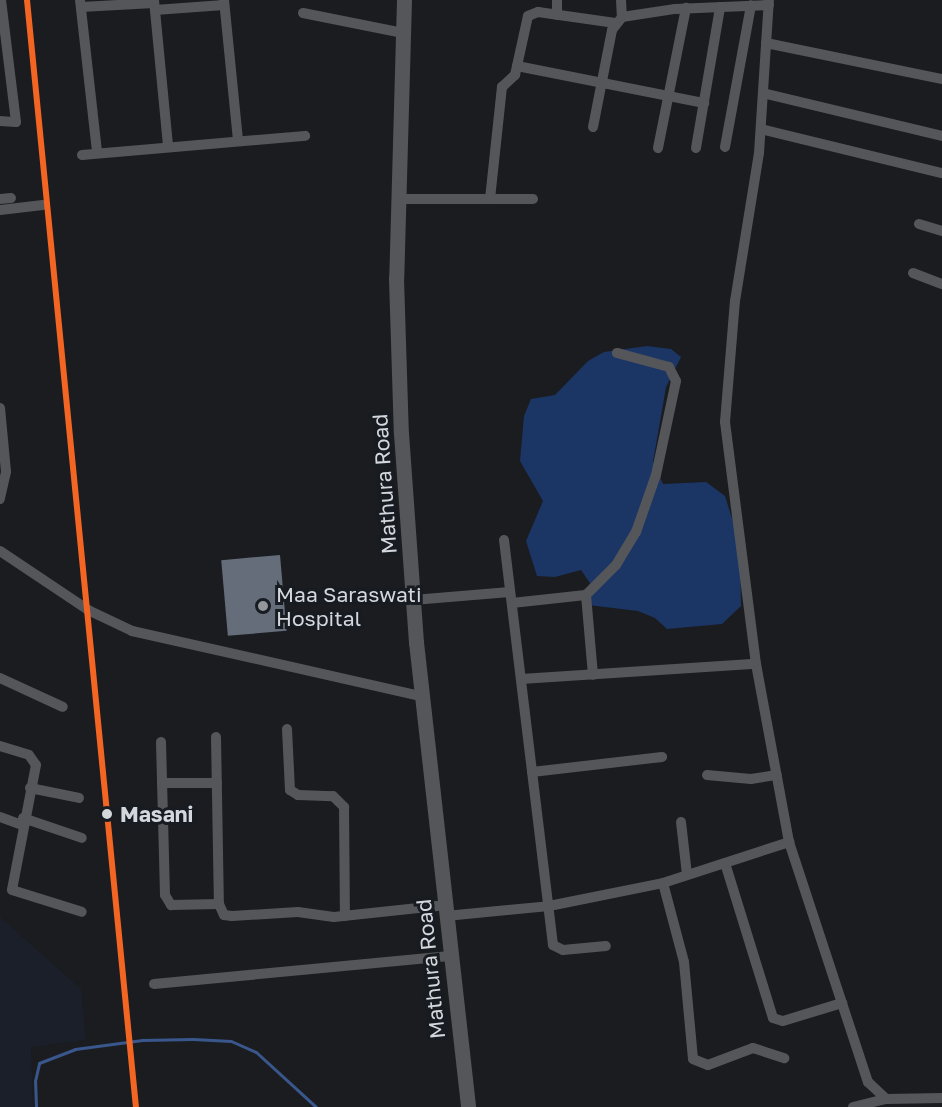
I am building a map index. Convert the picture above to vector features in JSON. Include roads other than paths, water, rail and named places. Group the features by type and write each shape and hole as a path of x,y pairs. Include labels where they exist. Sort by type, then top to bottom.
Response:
{"main road":[{"name":"Mathura Road","path":"404,0 397,199 397,347 421,696 468,1107"}],"street":[{"path":"0,121 16,122 1,0"},
{"path":"557,0 557,15"},
{"path":"593,127 619,20 621,0"},
{"path":"97,152 81,4 224,2 238,140"},
{"path":"490,199 501,87 515,75 528,16 538,12 619,20 686,8 769,2 761,129 735,301 725,422 756,664 789,842 868,1082 886,1099"},
{"path":"155,4 168,146"},
{"path":"725,147 751,5"},
{"path":"696,148 720,7"},
{"path":"658,148 686,8"},
{"path":"303,13 403,33"},
{"path":"766,43 942,79"},
{"path":"517,66 704,103"},
{"path":"763,93 942,136"},
{"path":"761,129 942,173"},
{"path":"82,155 305,136"},
{"path":"397,199 534,200"},
{"path":"0,210 43,205"},
{"path":"920,224 942,231"},
{"path":"913,273 942,284"},
{"path":"413,600 586,595 616,565 636,532 656,475 676,381 669,366 617,353"},
{"path":"0,408 3,483 0,498"},
{"path":"504,540 549,906 557,948 606,946"},
{"path":"0,551 88,610 132,631 421,696"},
{"path":"586,595 593,675"},
{"path":"521,679 756,664"},
{"path":"0,678 63,707"},
{"path":"287,729 290,790 298,795 333,796 345,807 345,916"},
{"path":"216,737 219,904 224,915 298,912 345,916 549,906 663,883 789,842"},
{"path":"161,742 167,901 178,906 219,904"},
{"path":"0,746 34,760 12,890 82,912"},
{"path":"532,772 662,757"},
{"path":"707,775 752,779 777,775"},
{"path":"162,783 217,783"},
{"path":"30,788 79,798"},
{"path":"0,817 82,838"},
{"path":"681,822 687,875"},
{"path":"726,863 773,1018 783,1021 842,1003"},
{"path":"663,883 684,962 693,1059 708,1065 753,1048 784,1058"},
{"path":"154,984 450,956"},
{"path":"853,1107 886,1099 942,1098"}],"waterway":[{"path":"36,1107 35,1081 39,1063 75,1049 142,1040 193,1039 231,1041 256,1052 316,1107"}],"place":[{"name":"Maa Saraswati Hospital","path":"263,606"},
{"name":"Masani","path":"107,814"}]}
